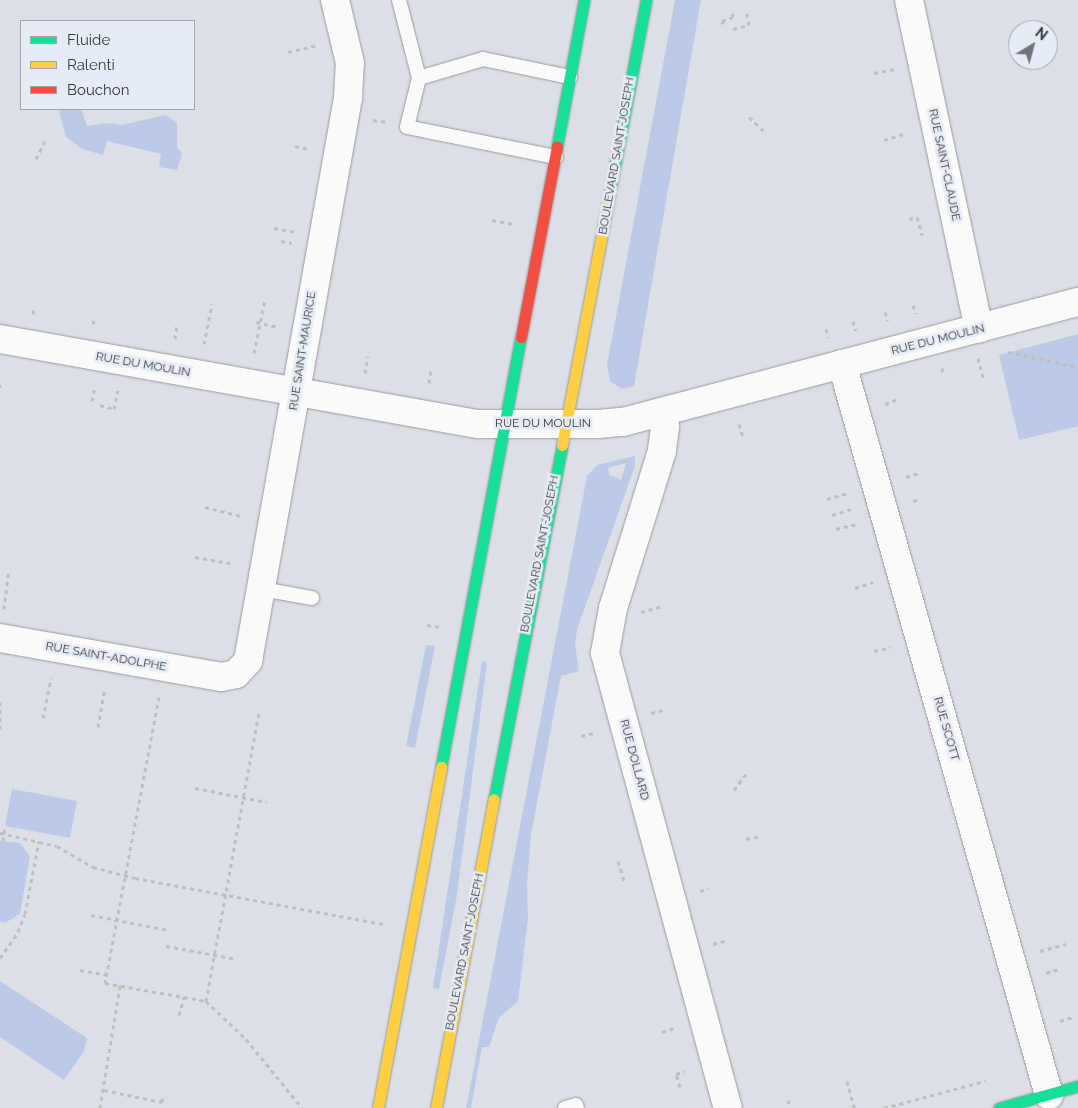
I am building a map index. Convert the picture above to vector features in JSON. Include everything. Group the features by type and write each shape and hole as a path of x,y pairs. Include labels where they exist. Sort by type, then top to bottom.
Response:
{"main road":[{"path":"378,1108 584,0"},
{"name":"BOULEVARD SAINT-JOSEPH","path":"436,1108 551,489 567,424 646,0"},
{"path":"998,1108 1078,1086"}],"street":[{"name":"RUE SAINT-MAURICE","path":"212,676 232,676 248,661 262,589 349,89 348,50 334,0"},
{"name":"RUE SAINT-CLAUDE","path":"909,0 979,330"},
{"name":"RUE DU MOULIN","path":"0,339 479,424 611,423 661,412 979,330 1078,302"},
{"name":"RUE SCOTT","path":"842,364 1049,1095"},
{"name":"RUE DOLLARD","path":"661,412 665,426 662,451 613,608 605,653 728,1108"},
{"name":"RUE SAINT-ADOLPHE","path":"0,638 212,676"}],"lane":[{"path":"398,0 419,78 407,127 556,157"},
{"path":"419,78 483,59 570,77"},
{"path":"262,589 312,598"},
{"path":"566,1108 577,1108"}],"path":[{"path":"733,29 749,25 746,10"},
{"path":"723,24 722,20 733,17 732,13"},
{"path":"288,52 315,46"},
{"path":"874,73 898,68"},
{"path":"749,117 764,131"},
{"path":"884,140 913,132"},
{"path":"36,159 44,141"},
{"path":"295,146 309,149"},
{"path":"909,219 917,217 922,235"},
{"path":"492,220 517,225"},
{"path":"274,228 294,232"},
{"path":"281,241 292,243"},
{"path":"254,353 258,322 265,299"},
{"path":"204,344 212,304"},
{"path":"913,305 916,314"},
{"path":"34,306 34,314"},
{"path":"885,312 888,322"},
{"path":"93,324 94,316"},
{"path":"853,321 856,331"},
{"path":"258,322 277,327"},
{"path":"175,338 177,324"},
{"path":"826,329 828,338"},
{"path":"1005,350 1078,367"},
{"path":"365,373 368,356"},
{"path":"978,358 982,377"},
{"path":"429,384 431,368"},
{"path":"942,368 943,376"},
{"path":"92,401 96,385"},
{"path":"100,405 114,409 118,389"},
{"path":"885,404 898,400"},
{"path":"739,424 743,437"},
{"path":"906,477 919,473"},
{"path":"827,499 848,493"},
{"path":"913,501 920,499"},
{"path":"204,507 242,516"},
{"path":"832,516 852,510"},
{"path":"836,529 856,524"},
{"path":"195,557 233,564"},
{"path":"4,608 9,571"},
{"path":"855,588 872,582"},
{"path":"428,625 441,628"},
{"path":"874,651 891,647"},
{"path":"43,718 51,678"},
{"path":"98,727 105,688"},
{"path":"159,697 105,983 206,1001 246,1039 302,1108"},
{"path":"0,702 0,729"},
{"path":"206,1001 259,711"},
{"path":"581,736 598,732"},
{"path":"734,790 746,774"},
{"path":"195,788 267,802"},
{"path":"3,841 2,833 5,826"},
{"path":"2,833 57,846 93,868 225,896 386,925"},
{"path":"746,839 761,836"},
{"path":"0,958 18,932 25,914 39,841"},
{"path":"618,861 625,884"},
{"path":"91,915 168,930"},
{"path":"1040,951 1066,944"},
{"path":"166,946 236,959"},
{"path":"1046,973 1060,969"},
{"path":"80,970 107,975"},
{"path":"100,1108 120,986"},
{"path":"179,1015 184,997"},
{"path":"1060,1021 1073,1017"},
{"path":"662,1032 674,1028"},
{"path":"680,1086 676,1074 686,1071"},
{"path":"884,1108 993,1079"},
{"path":"846,1081 854,1108"},
{"path":"104,1090 162,1102 163,1094"},
{"path":"788,1100 790,1108"}],"shaded area":[{"path":"675,0 701,0 634,386 622,389 610,381 607,365"},
{"path":"81,110 87,126 109,123 121,125 166,115 177,123 177,147 182,154 177,170 159,167 161,154 107,141 103,155 82,149 66,137 59,111"},
{"path":"1078,334 1078,426 1019,440 999,355"},
{"path":"635,456 635,466 577,630 575,644 579,671 561,676 531,835 527,884 528,919 518,1001 499,1018 489,1047 482,1047 471,1108 466,1108 587,476 597,465","holes":["626,463 621,480 610,475 608,468"]},
{"path":"426,645 435,646 415,748 406,746"},
{"path":"482,661 487,662 457,895 439,989 433,988"},
{"path":"12,789 77,801 70,838 5,826"},
{"path":"0,841 20,843 30,856 20,914 5,923 0,922"},
{"path":"0,981 87,1038 84,1051 64,1080 0,1037"}],"traffic: fast":[{"path":"557,146 584,0"},
{"path":"610,191 646,0"},
{"path":"441,767 521,337"},
{"path":"494,799 562,445"},
{"path":"999,1108 1078,1086"}],"traffic: slow":[{"path":"562,445 610,191"},
{"path":"378,1108 441,767"},
{"path":"436,1108 494,799"}],"traffic: jam":[{"path":"521,337 557,146"}]}
